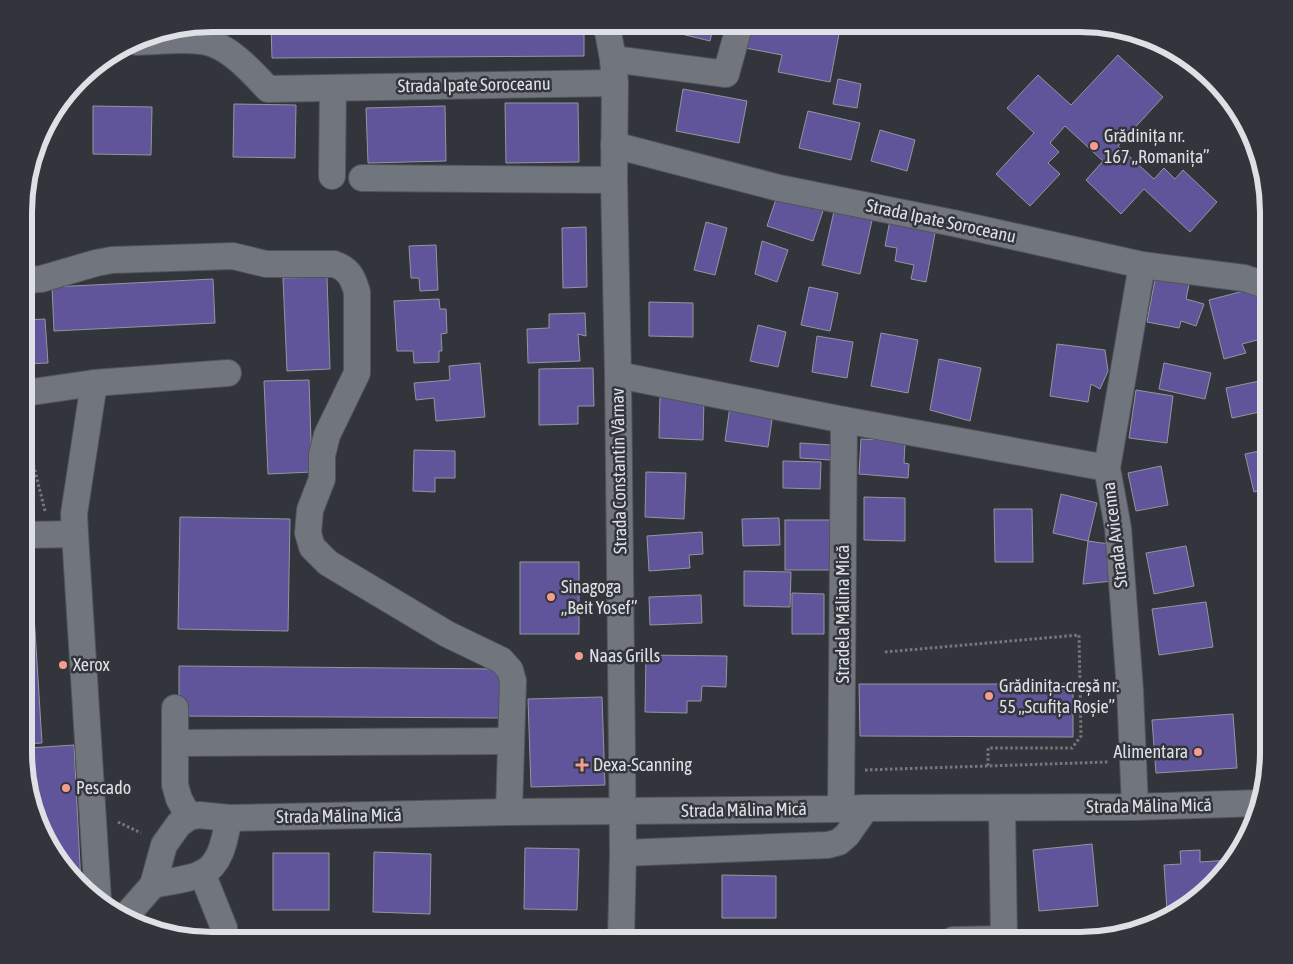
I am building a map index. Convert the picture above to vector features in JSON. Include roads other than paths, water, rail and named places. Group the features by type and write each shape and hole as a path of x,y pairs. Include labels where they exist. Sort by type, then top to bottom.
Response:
{"street":[{"name":"Strada Constantin Vârnav","path":"607,32 614,71 623,853 621,932"},
{"name":"Strada Ipate Soroceanu","path":"158,41 187,40 208,42 225,50 251,71 268,89 334,88 614,71 726,74 738,32"},
{"path":"332,176 334,88"},
{"name":"Strada Ipate Soroceanu","path":"614,146 779,188 1142,264 1244,278 1260,283"},
{"path":"362,178 614,180"},
{"path":"32,279 112,260 233,256 266,264 334,264 343,267 350,274 357,292 357,372 327,435 322,455 322,479 310,510 308,533 312,548 328,563 447,634 501,660 510,670 513,681 509,812"},
{"name":"Strada Avicenna","path":"1135,808 1130,690 1118,528 1107,468 1142,264"},
{"path":"32,392 94,383 228,373"},
{"path":"618,375 844,420 1107,468"},
{"path":"94,383 74,514 63,534 92,811 97,890"},
{"name":"Stradela Mălina Mică","path":"844,420 842,771 853,808"},
{"path":"32,535 63,534"},
{"path":"129,911 153,885 164,845 179,824 189,817 179,799 175,785 174,708"},
{"path":"175,743 511,741"},
{"name":"Strada Mălina Mică","path":"189,817 199,815 229,818 509,812 853,808 1135,808 1253,803"},
{"path":"623,853 828,845 839,842 847,835 853,808"},
{"path":"1002,808 1004,932"},
{"path":"153,885 202,873 212,866 225,841 229,818"},
{"path":"202,873 224,932"}],"place":[{"name":"Grădinița nr. 167 „Romanița”","path":"1094,146"},
{"name":"Sinagoga „Beit Yosef”","path":"551,597"},
{"name":"Naas Grills","path":"579,656"},
{"name":"Xerox","path":"63,665"},
{"name":"Grădinița-creșă nr. 55 „Scufița Roșie”","path":"989,696"},
{"name":"Alimentara","path":"1198,752"},
{"name":"Dexa-Scanning","path":"582,765"},
{"name":"Pescado","path":"66,788"}]}
